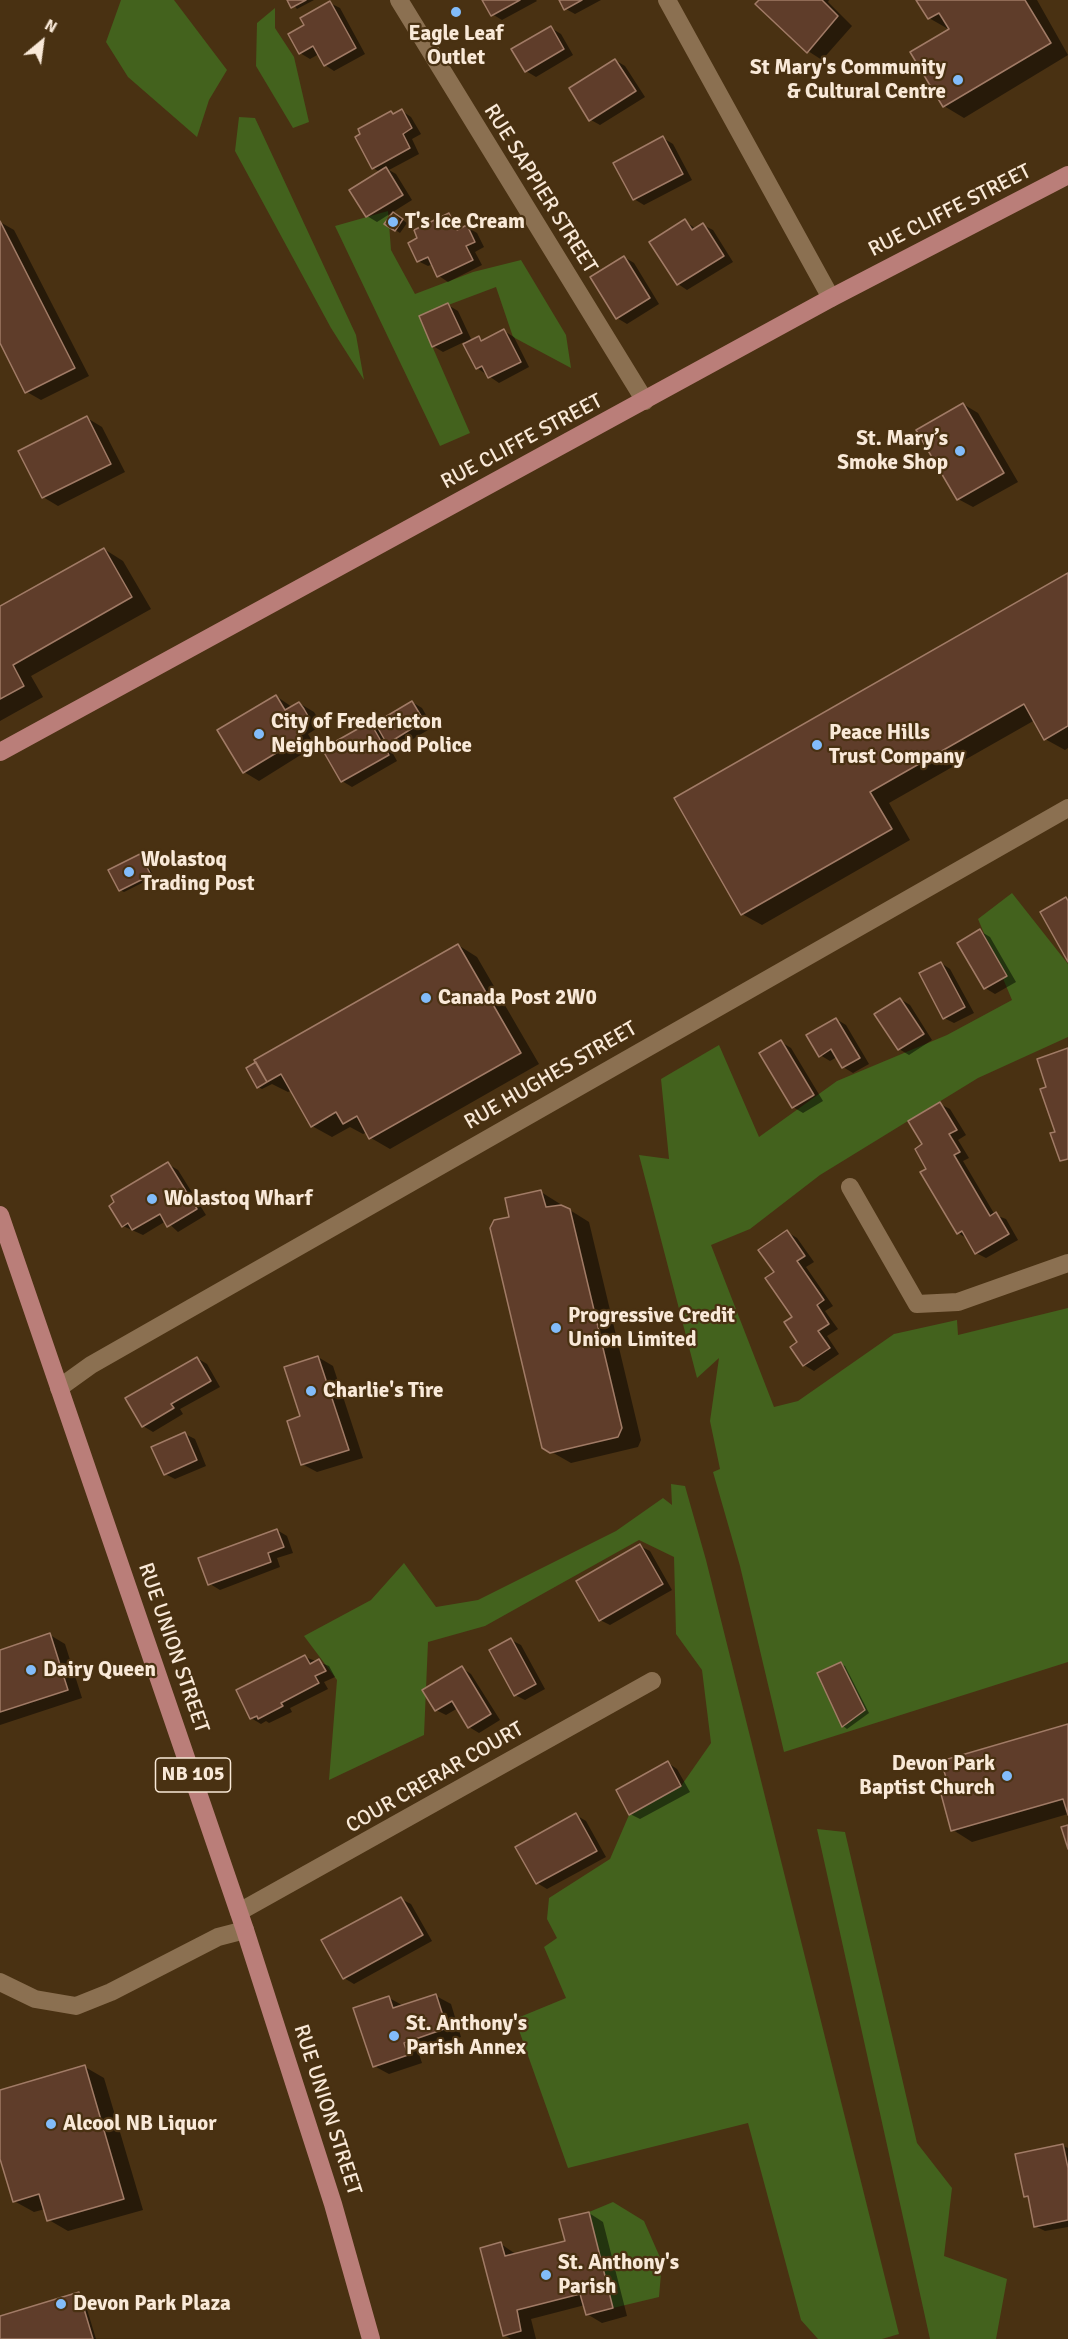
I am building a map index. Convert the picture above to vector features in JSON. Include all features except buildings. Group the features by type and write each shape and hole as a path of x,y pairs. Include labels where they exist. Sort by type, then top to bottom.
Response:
{"main road":[{"name":"RUE CLIFFE STREET","path":"0,752 831,298 1066,176"},
{"name":"RUE UNION STREET","path":"0,1215 242,1921 333,2204 372,2339"}],"street":[{"name":"RUE SAPPIER STREET","path":"399,0 645,401"},
{"path":"667,0 831,298"},
{"name":"RUE HUGHES STREET","path":"59,1388 91,1365 297,1246 1068,808"},
{"path":"850,1187 917,1304 958,1302 1068,1263"},
{"name":"COUR CRERAR COURT","path":"0,1982 35,1999 76,2006 111,1992 218,1937 652,1681"}],"green space":[{"path":"121,0 174,0 227,70 209,100 197,137 128,77 106,42"},
{"path":"275,8 275,28 294,57 309,122 293,128 256,66 257,23"},
{"path":"239,117 255,118 356,335 364,380 331,328 235,151"},
{"path":"388,211 391,250 415,294 473,272 521,260 566,335 571,368 513,337 496,287 419,316 470,433 440,446 335,226"},
{"path":"1012,893 1068,964 1068,1037 978,1078 820,1175 750,1229 711,1245 774,1407 798,1401 894,1334 957,1320 958,1335 1068,1308 1068,1662 784,1752 740,1566 713,1472 720,1469 710,1421 719,1358 697,1378 639,1155 669,1159 661,1079 719,1045 759,1137 837,1081 947,1035 1012,1000 978,919"},
{"path":"671,1484 685,1486 706,1560 899,2334 882,2339 818,2339 801,2320 748,2123 568,2168 515,2019 566,1998 544,1947 557,1938 547,1919 549,1898 610,1859 629,1815 681,1786 711,1743 702,1670 676,1634 674,1557 639,1540 485,1626 428,1642 424,1735 329,1780 337,1680 304,1636 371,1600 404,1563 436,1607 478,1600 616,1531 663,1498 672,1505"},
{"path":"817,1829 845,1832 917,2143 952,2188 944,2256 1007,2279 996,2339 930,2339"},
{"path":"613,2202 644,2221 662,2262 659,2297 613,2308 589,2212"}],"place":[{"name":"Eagle Leaf Outlet","path":"456,12"},
{"name":"St Mary's Community & Cultural Centre","path":"958,80"},
{"name":"T's Ice Cream","path":"393,222"},
{"name":"St. Mary’s Smoke Shop","path":"960,451"},
{"name":"City of Fredericton Neighbourhood Police","path":"259,734"},
{"name":"Peace Hills Trust Company","path":"817,745"},
{"name":"Wolastoq Trading Post","path":"129,872"},
{"name":"Canada Post 2W0","path":"426,998"},
{"name":"Wolastoq Wharf","path":"152,1199"},
{"name":"Progressive Credit Union Limited","path":"556,1328"},
{"name":"Charlie's Tire","path":"311,1391"},
{"name":"Dairy Queen","path":"31,1670"},
{"name":"Devon Park Baptist Church","path":"1007,1776"},
{"name":"St. Anthony's Parish Annex","path":"394,2036"},
{"name":"Alcool NB Liquor","path":"51,2124"},
{"name":"St. Anthony's Parish","path":"546,2275"},
{"name":"Devon Park Plaza","path":"61,2304"}]}
